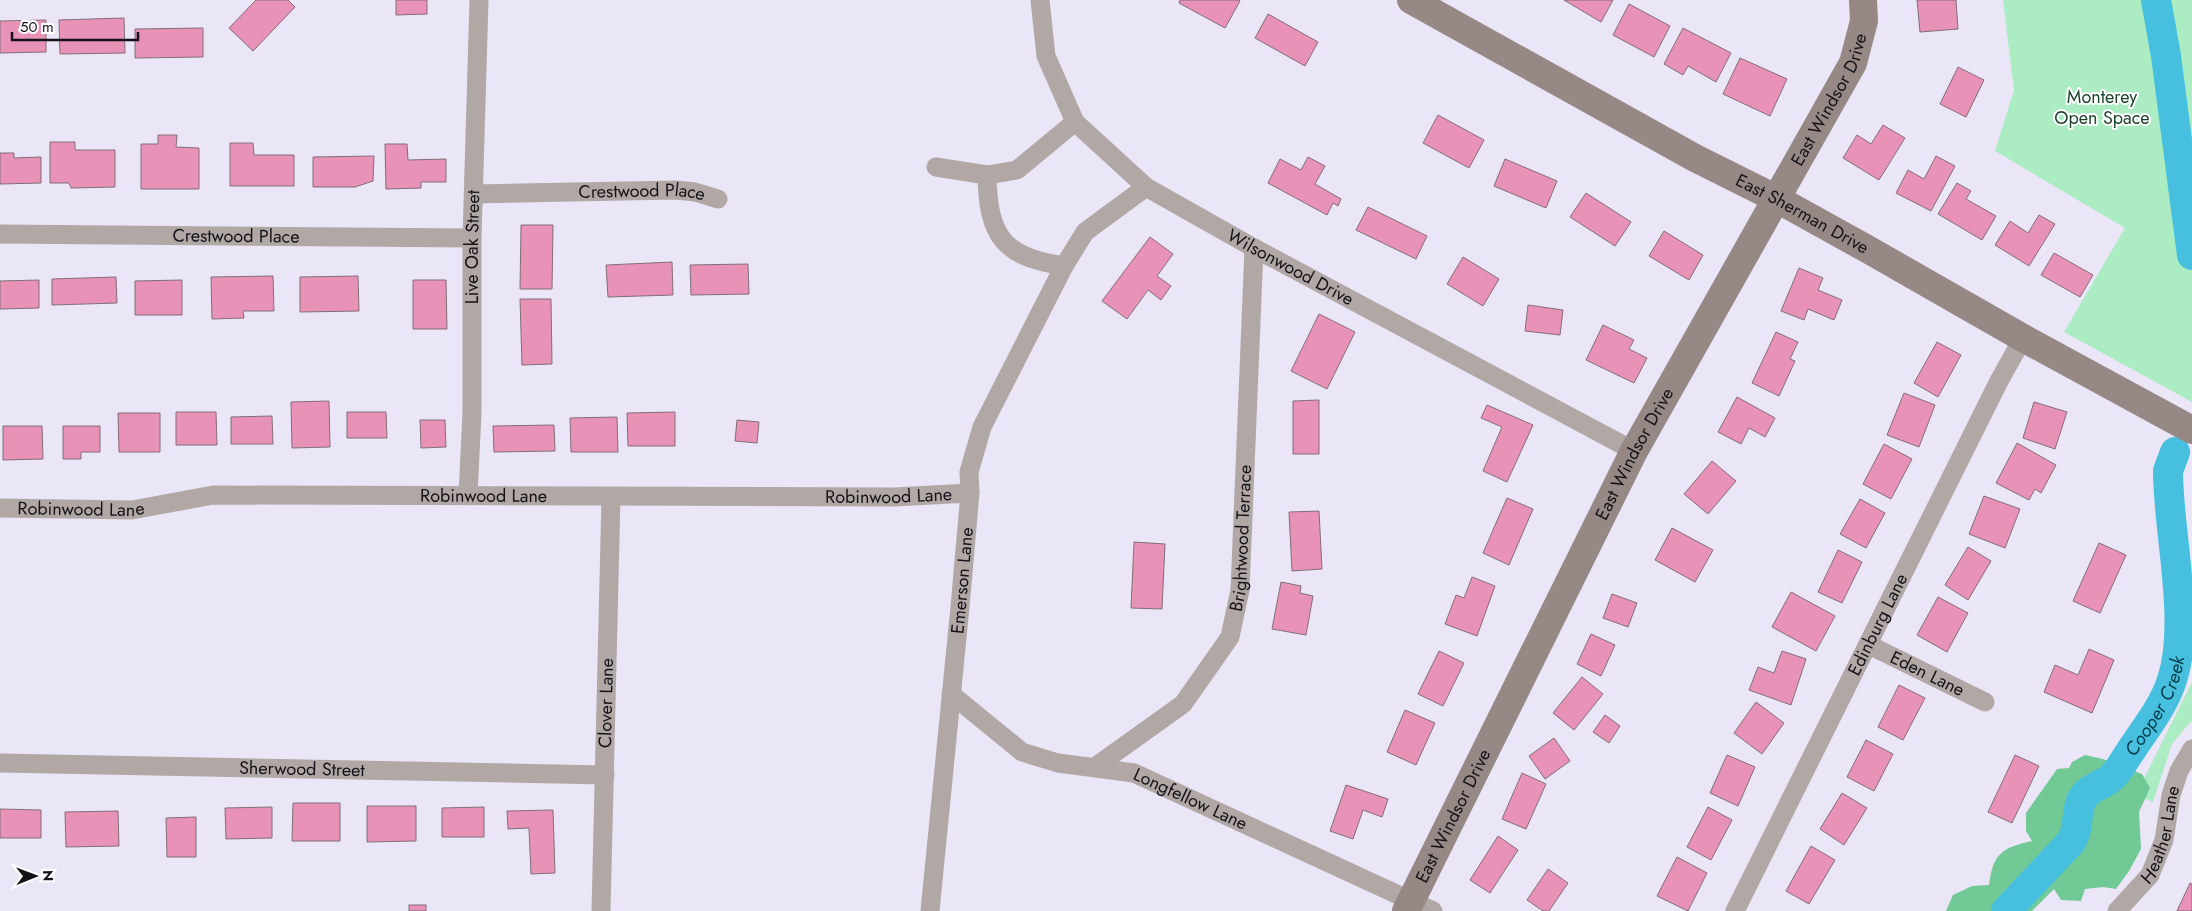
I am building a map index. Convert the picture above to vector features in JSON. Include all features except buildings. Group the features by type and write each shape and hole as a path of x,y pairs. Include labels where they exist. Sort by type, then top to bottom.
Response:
{"street":[{"name":"Live Oak Street","path":"468,495 472,413 472,238 479,0"},
{"name":"Wilsonwood Drive","path":"1040,0 1046,56 1075,122 1146,187 1254,248 1634,452"},
{"name":"East Sherman Drive","path":"1411,0 1695,158 1777,199 2023,338 2192,430"},
{"name":"East Windsor Drive","path":"1417,908 1634,452 1853,63 1864,21 1863,0"},
{"path":"936,167 986,175 1017,170 1075,122"},
{"path":"986,175 987,201 999,236 1016,252 1035,262 1064,266"},
{"name":"Emerson Lane","path":"930,911 970,493 969,472 982,427 1064,266 1085,232 1146,187"},
{"name":"Crestwood Place","path":"474,194 676,190 695,192 718,199"},
{"name":"Crestwood Place","path":"0,234 472,238"},
{"name":"Brightwood Terrace","path":"1095,767 1184,704 1230,637 1240,590 1254,248"},
{"name":"Edinburg Lane","path":"1735,911 1796,785 1869,645 1999,381 2023,338"},
{"name":"Robinwood Lane","path":"0,509 132,510 213,495 894,497 970,493"},
{"name":"Clover Lane","path":"601,911 611,497"},
{"name":"Eden Lane","path":"1869,645 1985,702"},
{"name":"Longfellow Lane","path":"951,694 1022,752 1058,763 1134,773 1417,908"},
{"name":"Heather Lane","path":"2117,911 2150,876 2164,840 2179,771 2192,749"},
{"name":"Sherwood Street","path":"0,763 605,775"}],"green space":[{"name":"Monterey Open Space","path":"2003,0 2192,0 2192,402 2064,332 2125,228 1995,151 2014,90"},
{"path":"2192,682 2192,720 2172,744 2153,802 2136,795"},
{"path":"2085,755 2103,759 2142,774 2150,788 2139,812 2141,849 2116,889 2103,887 2085,889 2081,901 2061,900 2054,889 2032,911 1946,911 1953,895 1972,886 1989,885 1993,866 2001,854 2013,846 2032,841 2026,831 2026,813 2057,769 2069,768 2072,762"}],"waterway":[{"name":"Cooper Creek","path":"2156,0 2166,56 2192,255"},
{"name":"Cooper Creek","path":"2006,911 2071,842 2076,830 2079,807 2084,796 2109,780 2117,772 2158,709 2172,680 2177,657 2179,604 2168,471 2175,452"}]}
